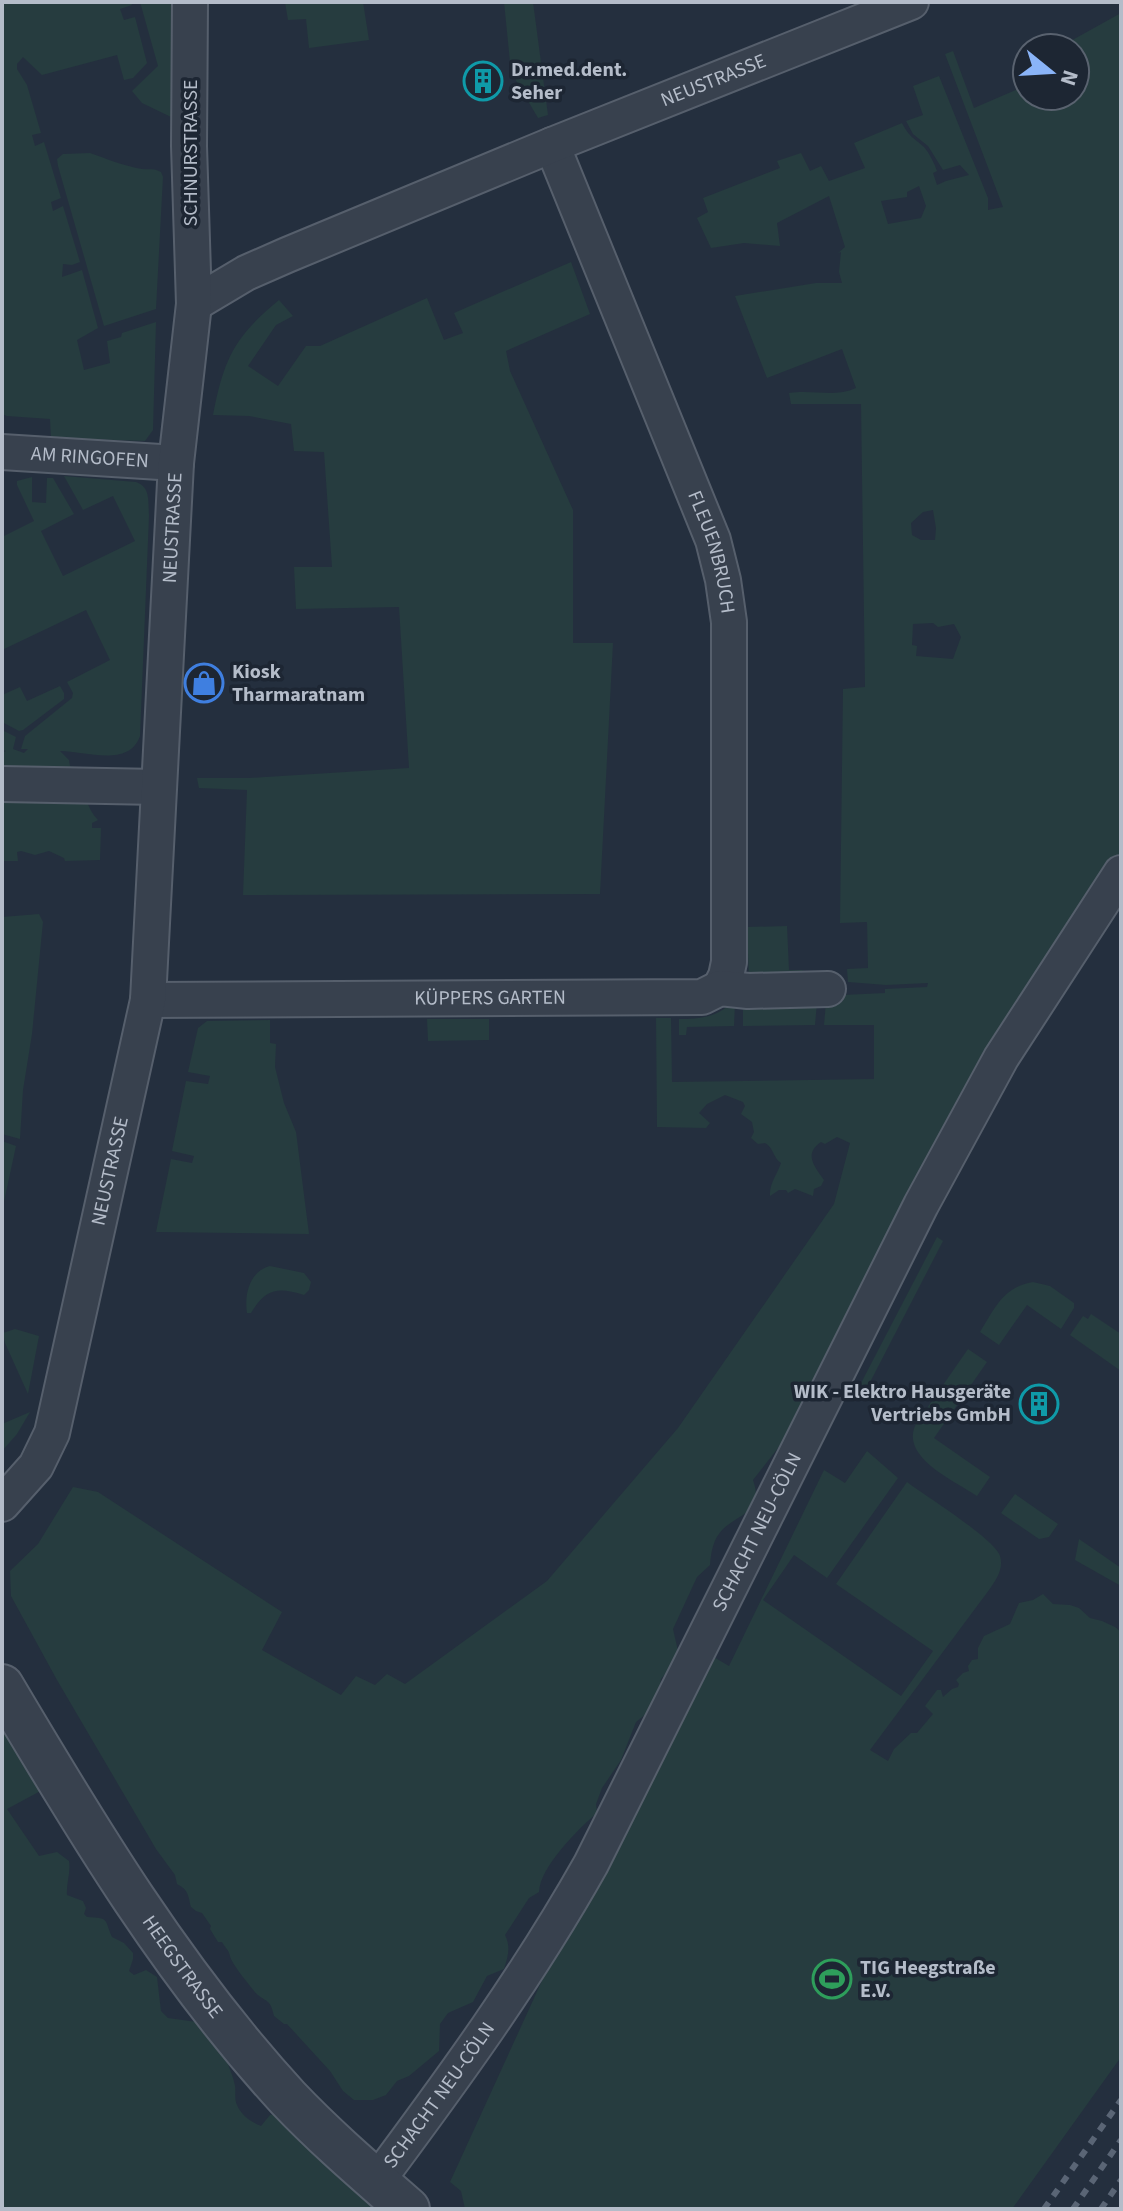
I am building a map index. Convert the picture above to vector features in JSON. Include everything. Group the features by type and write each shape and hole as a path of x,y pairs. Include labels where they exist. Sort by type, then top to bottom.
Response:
{"street":[{"name":"SCHNURSTRASSE","path":"190,2 189,151 194,304"},
{"name":"NEUSTRASSE","path":"2,1504 36,1466 52,1433 148,1000 176,463 194,304 246,273 287,255 911,2"},
{"name":"FLEUENBRUCH","path":"552,145 708,527 723,580 729,622 729,962 720,988"},
{"name":"AM RINGOFEN","path":"2,452 176,463"},
{"path":"2,784 158,787"},
{"name":"SCHACHT NEU-CÖLN","path":"377,2181 469,2056 573,1896 921,1205 1001,1058 1121,873"},
{"name":"KÜPPERS GARTEN","path":"148,1000 702,997 720,988 748,991 828,989"},
{"name":"HEEGSTRASSE","path":"2,1686 98,1846 181,1969 289,2098 343,2153 408,2209"}],"green space":[{"path":"2,2 131,2 132,5 120,9 124,20 135,17 147,63 133,78 124,80 117,55 42,75 23,57 17,69 27,85 41,133 32,135 35,146 44,142 61,198 51,202 53,211 63,206 80,262 63,264 62,277 82,270 98,328 77,340 84,370 110,363 107,341 156,322 153,430 145,441 51,438 50,419 2,414"},
{"path":"140,2 171,2 171,117 142,103 132,91 158,66"},
{"path":"285,2 363,2 369,40 309,48 306,19 288,20"},
{"path":"504,2 533,2 548,115 538,118 511,72"},
{"path":"1121,13 1121,854 1051,968 796,1425 753,1480 756,1499 753,1505 717,1537 710,1565 697,1577 673,1629 678,1651 673,1665 661,1679 656,1706 636,1722 621,1760 602,1788 596,1804 597,1813 553,1860 539,1892 529,1898 505,1935 508,1956 504,1969 487,1976 473,2002 448,2013 440,2024 439,2051 409,2076 397,2081 386,2095 373,2100 354,2100 287,2024 274,2016 269,2002 254,1991 222,1942 218,1942 202,1913 191,1907 186,1891 177,1884 175,1875 156,1849 11,1596 10,1571 38,1544 73,1487 98,1492 282,1612 262,1650 341,1695 356,1676 375,1685 387,1674 405,1684 547,1581 678,1428 834,1204 850,1143 837,1137 825,1144 821,1142 813,1151 812,1161 824,1180 821,1186 814,1189 813,1196 795,1189 788,1193 779,1190 770,1196 781,1163 768,1145 758,1144 751,1138 754,1132 752,1122 741,1114 745,1106 743,1102 725,1095 707,1104 699,1113 710,1123 706,1128 657,1127 656,1018 671,1018 672,1082 874,1079 874,1025 824,1025 826,1002 842,1002 843,995 885,993 885,989 927,987 928,983 886,985 848,982 847,969 868,968 867,922 840,923 843,689 865,687 861,404 791,404 789,393 831,393 856,388 842,349 767,378 735,296 816,283 842,283 839,272 841,252 838,253 845,247 829,196 777,223 780,246 744,243 711,248 697,218 708,212 703,198 780,168 777,161 801,153 810,171 821,166 829,181 865,168 854,143 902,123 930,156 937,171 933,173 937,185 969,175 960,165 943,170 928,146 913,134 906,121 923,115 913,86 939,76 988,198 988,210 1003,207 945,54 953,51 974,108 1011,92 1011,112 1091,112 1091,32 1087,32","holes":["919,186 926,206 921,218 888,224 881,201 907,197 907,192","933,510 935,540 921,540 912,535 911,523 923,512","933,623 938,627 954,624 961,637 953,659 916,656 917,646 912,645 913,624"]},
{"path":"90,153 129,166 158,171 163,177 156,309 104,326 57,159 63,154"},
{"path":"571,262 590,314 506,351 510,371 573,510 573,643 613,643 600,894 243,895 247,790 199,788 197,778 249,778 409,768 399,607 296,609 294,567 332,567 324,452 294,451 291,424 249,416 213,415 233,350 251,326 279,300 293,316 276,325 248,366 278,386 306,346 320,346 427,298 444,340 463,333 454,313"},
{"path":"64,476 136,482 144,487 148,496 140,736 134,746 116,755 60,751 78,772 88,804 98,820 92,823 92,828 101,828 100,860 65,861 49,851 35,855 21,851 17,852 18,861 2,861 2,753 6,751 2,750 2,730 16,737 13,749 24,753 28,749 21,749 25,736 72,698 73,693 67,682 110,660 86,610 2,650 2,537 34,521 17,481 32,477 32,502 46,503 47,478 53,478 74,514 41,531 63,576 135,541 113,496 83,510"},
{"path":"60,686 64,699 23,730 2,722 2,695 20,687 27,701"},
{"path":"39,914 43,922 20,1139 2,1134 2,917"},
{"path":"787,926 789,970 810,973 749,980 747,927"},
{"path":"735,1003 734,1026 687,1027 686,1035 679,1035 679,1019 707,1017"},
{"path":"817,1003 815,1025 743,1026 743,1005 780,1008"},
{"path":"427,1019 489,1019 489,1040 428,1041"},
{"path":"270,1020 270,1043 276,1044 275,1067 284,1103 296,1132 309,1234 156,1232 171,1159 192,1163 194,1156 172,1151 186,1081 208,1084 210,1076 188,1072 198,1028 207,1021"},
{"path":"2,1141 16,1146 2,1211"},
{"path":"937,1237 943,1241 866,1390 859,1387"},
{"path":"270,1266 304,1273 311,1282 309,1290 304,1295 273,1292 262,1299 251,1313 247,1313 250,1284 258,1273"},
{"path":"1033,1282 1050,1286 1074,1303 1061,1329 1027,1305 999,1345 980,1332 1007,1294"},
{"path":"1091,1314 1121,1334 1121,1371 1070,1335 1083,1316 1088,1319"},
{"path":"15,1329 39,1336 28,1394 3,1333"},
{"path":"968,1349 987,1362 934,1438 990,1477 977,1496 932,1467 915,1447 913,1436 916,1424"},
{"path":"30,1412 17,1434 2,1451 2,1424"},
{"name":"TIG Heegstraße E.V.","path":"867,1451 898,1478 827,1578 794,1555 763,1600 901,1696 933,1651 836,1584 907,1482 986,1539 1001,1561 999,1574 992,1586 870,1750 888,1761 894,1749 911,1733 917,1733 933,1714 925,1706 937,1690 941,1690 943,1697 958,1687 956,1680 969,1671 972,1660 978,1659 978,1648 984,1636 1010,1624 1019,1603 1043,1594 1053,1604 1079,1608 1090,1618 1121,1632 1121,2057 1012,2209 465,2209 461,2191 450,2182 695,1646 729,1666 824,1470 845,1483"},
{"path":"1015,1494 1058,1524 1049,1537 1039,1539 1001,1513"},
{"path":"1079,1539 1121,1568 1121,1586 1075,1560"},
{"path":"2,1691 61,1780 7,1809 39,1856 57,1852 69,1861 67,1895 83,1901 86,1908 84,1914 105,1921 112,1937 124,1943 133,1953 129,1971 134,1975 146,1970 157,1977 161,2011 168,2018 197,2022 225,2049 235,2086 236,2103 244,2115 261,2126 270,2115 278,2113 375,2203 374,2209 2,2209"}],"railway":[{"path":"1044,2209 1121,2100"},
{"path":"1073,2209 1121,2140"},
{"path":"1101,2209 1121,2180"}],"place":[{"name":"Dr.med.dent. Seher","path":"483,81"},
{"name":"Kiosk Tharmaratnam","path":"204,683"},
{"name":"WIK - Elektro Hausgeräte Vertriebs GmbH","path":"1039,1404"},
{"name":"TIG Heegstraße E.V.","path":"832,1979"}]}
